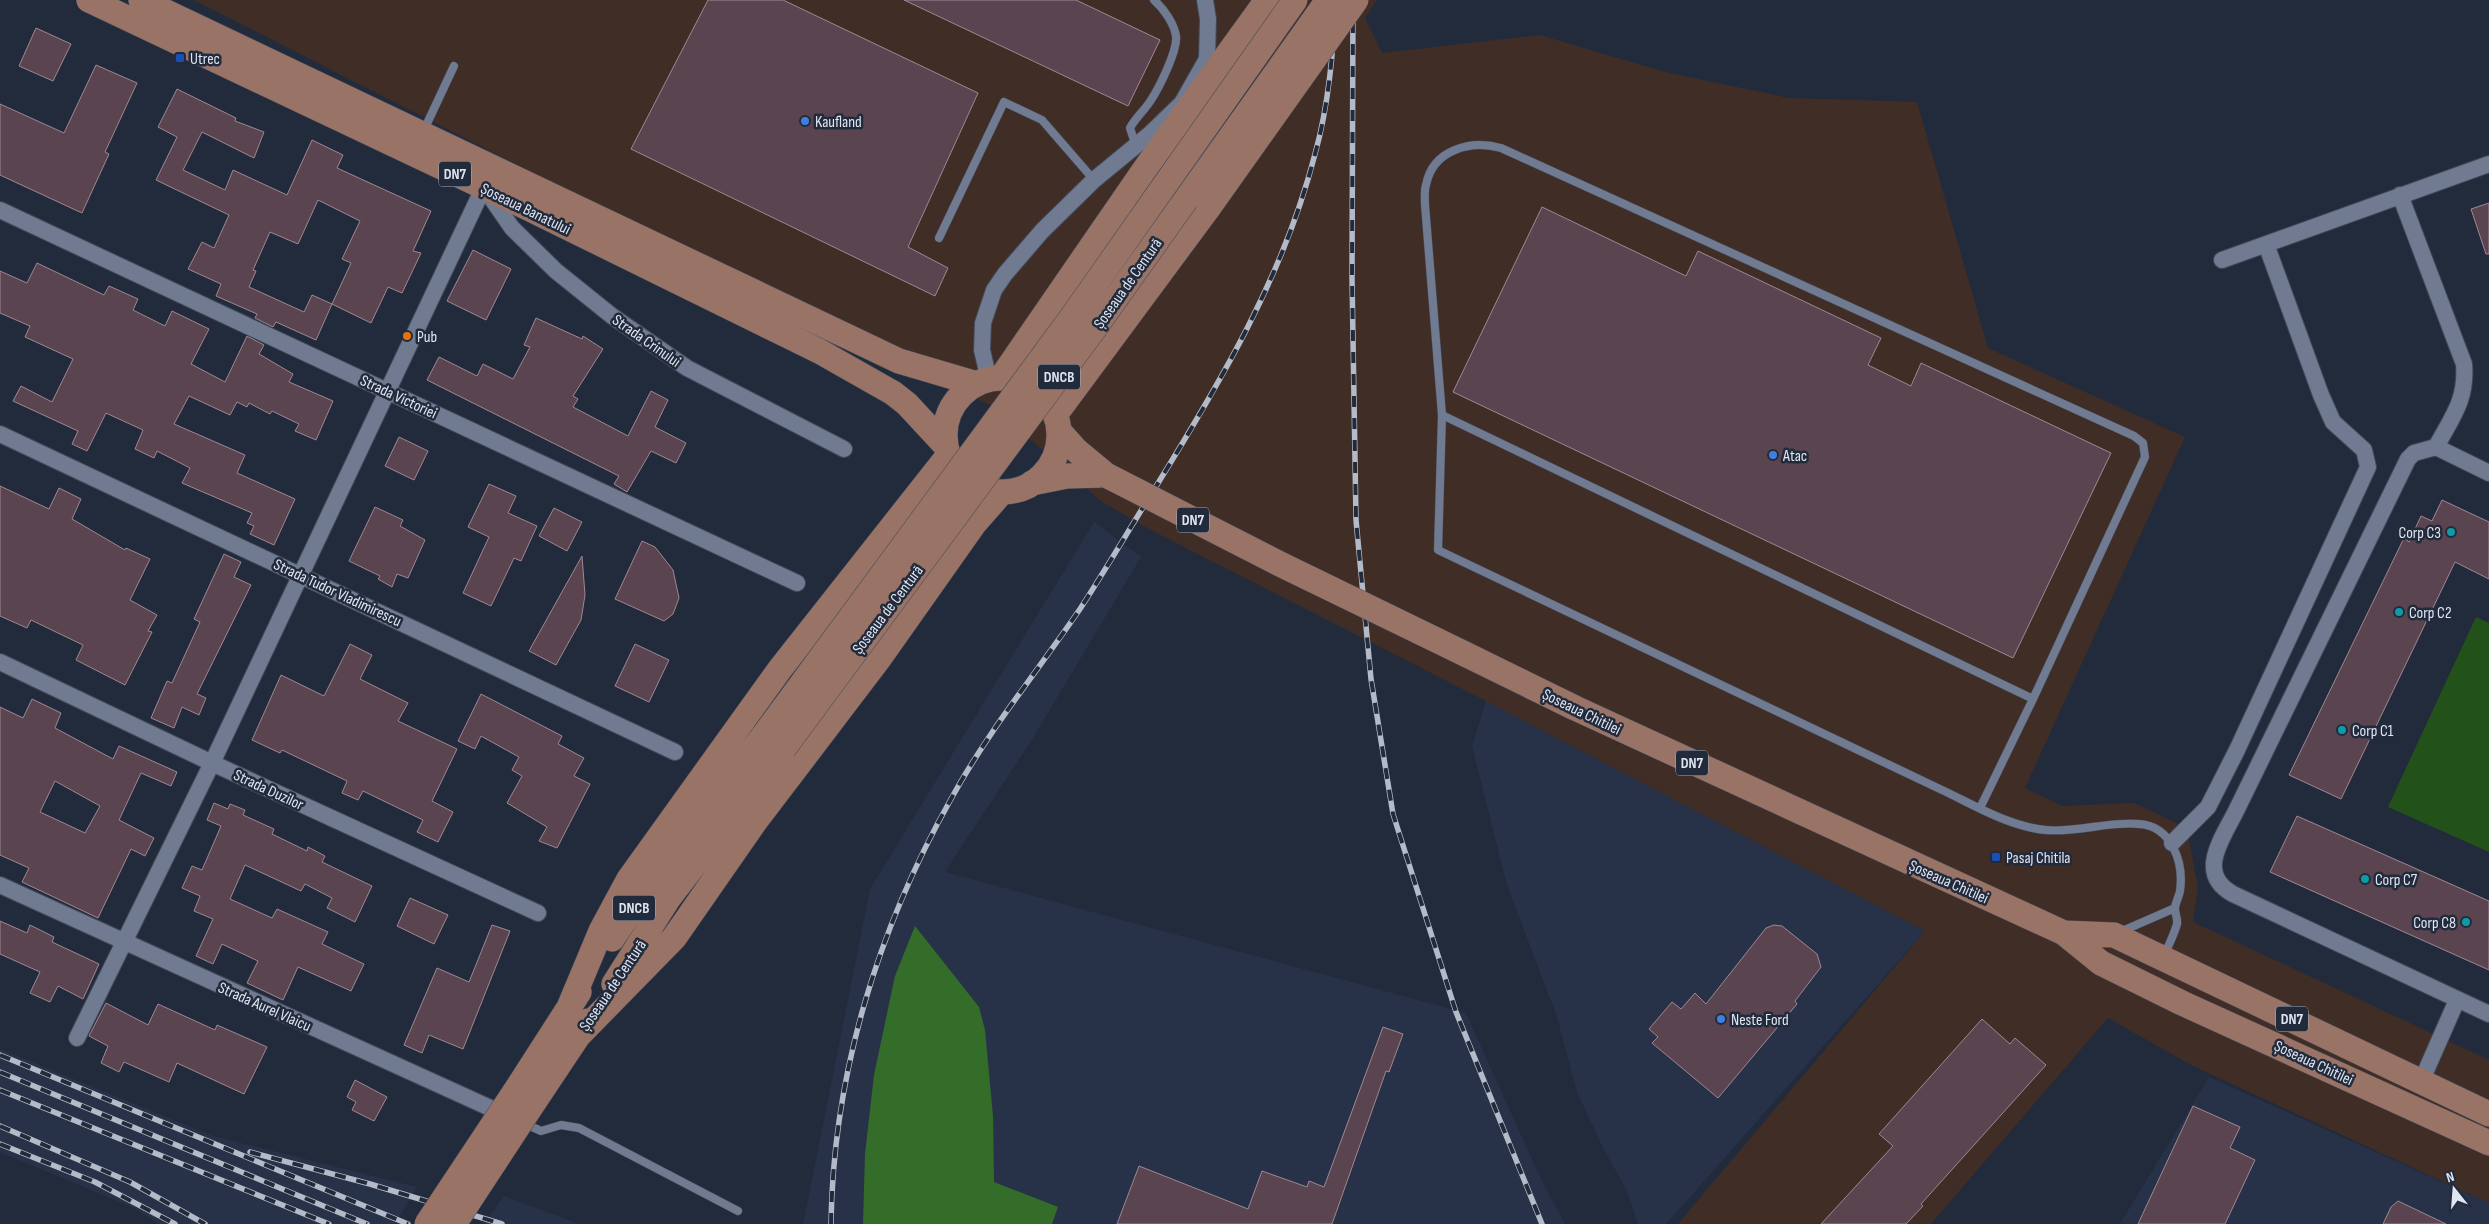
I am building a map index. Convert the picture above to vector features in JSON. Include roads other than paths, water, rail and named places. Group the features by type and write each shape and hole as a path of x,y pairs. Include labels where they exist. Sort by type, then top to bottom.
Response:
{"main road":[{"name":"Șoseaua Banatului","path":"89,0 899,361 932,372 989,381"},
{"name":"Șoseaua Banatului","path":"141,0 423,133 489,177 819,351 893,393 907,404 947,451"},
{"path":"570,1005 601,931 629,879 780,669 947,451 944,430 954,403 964,392 989,381 1141,156 1267,0"},
{"name":"Șoseaua de Centură","path":"428,1224 525,1096 579,1035 774,741 1295,0"},
{"name":"Șoseaua de Centură","path":"454,1224 525,1096 570,1005 641,896 774,741 1094,329 1328,0"},
{"path":"1057,423 1356,0"},
{"name":"DN7","path":"947,451 958,473 974,485 992,492 1022,488 1032,483 1049,467 1055,456 1057,423 1039,392 1015,380 989,381"},
{"name":"Șoseaua Chitilei","path":"1057,423 1077,451 1106,475 1280,564 1575,708 2064,933 2101,963 2489,1143"},
{"name":"Șoseaua Chitilei","path":"1032,483 1066,476 1106,475"},
{"path":"579,1035 674,938 754,823 878,660 974,524 1002,492"},
{"name":"Șoseaua Chitilei","path":"2064,933 2114,935 2489,1114"},
{"path":"2150,986 2163,958"}],"street":[{"path":"989,381 982,350 983,323 994,290 1005,274 1042,231 1094,180 1141,156 1182,103 1207,60 1209,40 1205,0"},
{"path":"2222,260 2311,226 2489,164"},
{"path":"78,1038 302,575 387,390 489,177"},
{"name":"Strada Crinului","path":"489,177 512,228 556,271 612,316 687,368 844,449"},
{"path":"2400,195 2464,364 2466,382 2463,397 2436,446 2414,454 2402,468 2218,849 2213,867 2216,879 2229,892 2489,1014"},
{"name":"Strada Victoriei","path":"0,210 797,582"},
{"path":"2172,843 2208,807 2250,723 2368,467 2364,450 2333,422 2320,395 2266,244"},
{"name":"Strada Tudor Vladimirescu","path":"0,434 675,752"},
{"path":"2436,446 2489,473"},
{"name":"Strada Duzilor","path":"0,662 212,763 538,913"},
{"name":"Strada Aurel Vlaicu","path":"0,884 530,1126"},
{"path":"2421,1082 2457,1000"}],"lane":[{"path":"1141,156 1130,128 1135,119 1151,101 1173,53 1176,36 1170,21 1154,0"},
{"path":"423,133 454,66"},
{"path":"939,238 1004,102 1042,120 1094,180"},
{"path":"1980,808 2034,699 2145,457 2143,443 2134,436 1510,152 1484,144 1466,145 1448,153 1433,167 1426,184 1425,204 1442,415 1438,550 1980,808 2025,827 2046,830 2089,829 2121,824 2141,824 2162,833 2172,843 2180,865 2181,880 2175,908 2178,922 2163,958"},
{"path":"1442,415 2034,699"},
{"path":"2114,935 2175,908"},
{"path":"530,1126 541,1131 561,1125 579,1128 738,1211"}],"railway":[{"path":"831,1224 834,1168 840,1113 851,1058 864,1004 881,951 902,899 925,848 965,774 1090,594 1203,409 1248,327 1286,242 1302,199 1315,154 1327,97 1336,0"},
{"path":"1353,0 1352,278 1356,520 1371,679 1393,814 1456,1012 1542,1224"},
{"path":"0,1055 408,1224"},
{"path":"0,1072 367,1224"},
{"path":"0,1090 329,1224"},
{"path":"0,1126 130,1182 205,1224"},
{"path":"0,1144 95,1182 175,1224"},
{"path":"250,1152 370,1184 502,1224"}],"place":[{"name":"Utrec","path":"180,58"},
{"name":"Kaufland","path":"805,121"},
{"name":"Pub","path":"407,336"},
{"name":"Atac","path":"1773,455"},
{"name":"Corp C3","path":"2451,532"},
{"name":"Corp C2","path":"2399,612"},
{"name":"Corp C1","path":"2342,730"},
{"name":"Pasaj Chitila","path":"1996,857"},
{"name":"Corp C7","path":"2365,879"},
{"name":"Corp C8","path":"2466,922"},
{"name":"Neste Ford","path":"1721,1019"}]}
